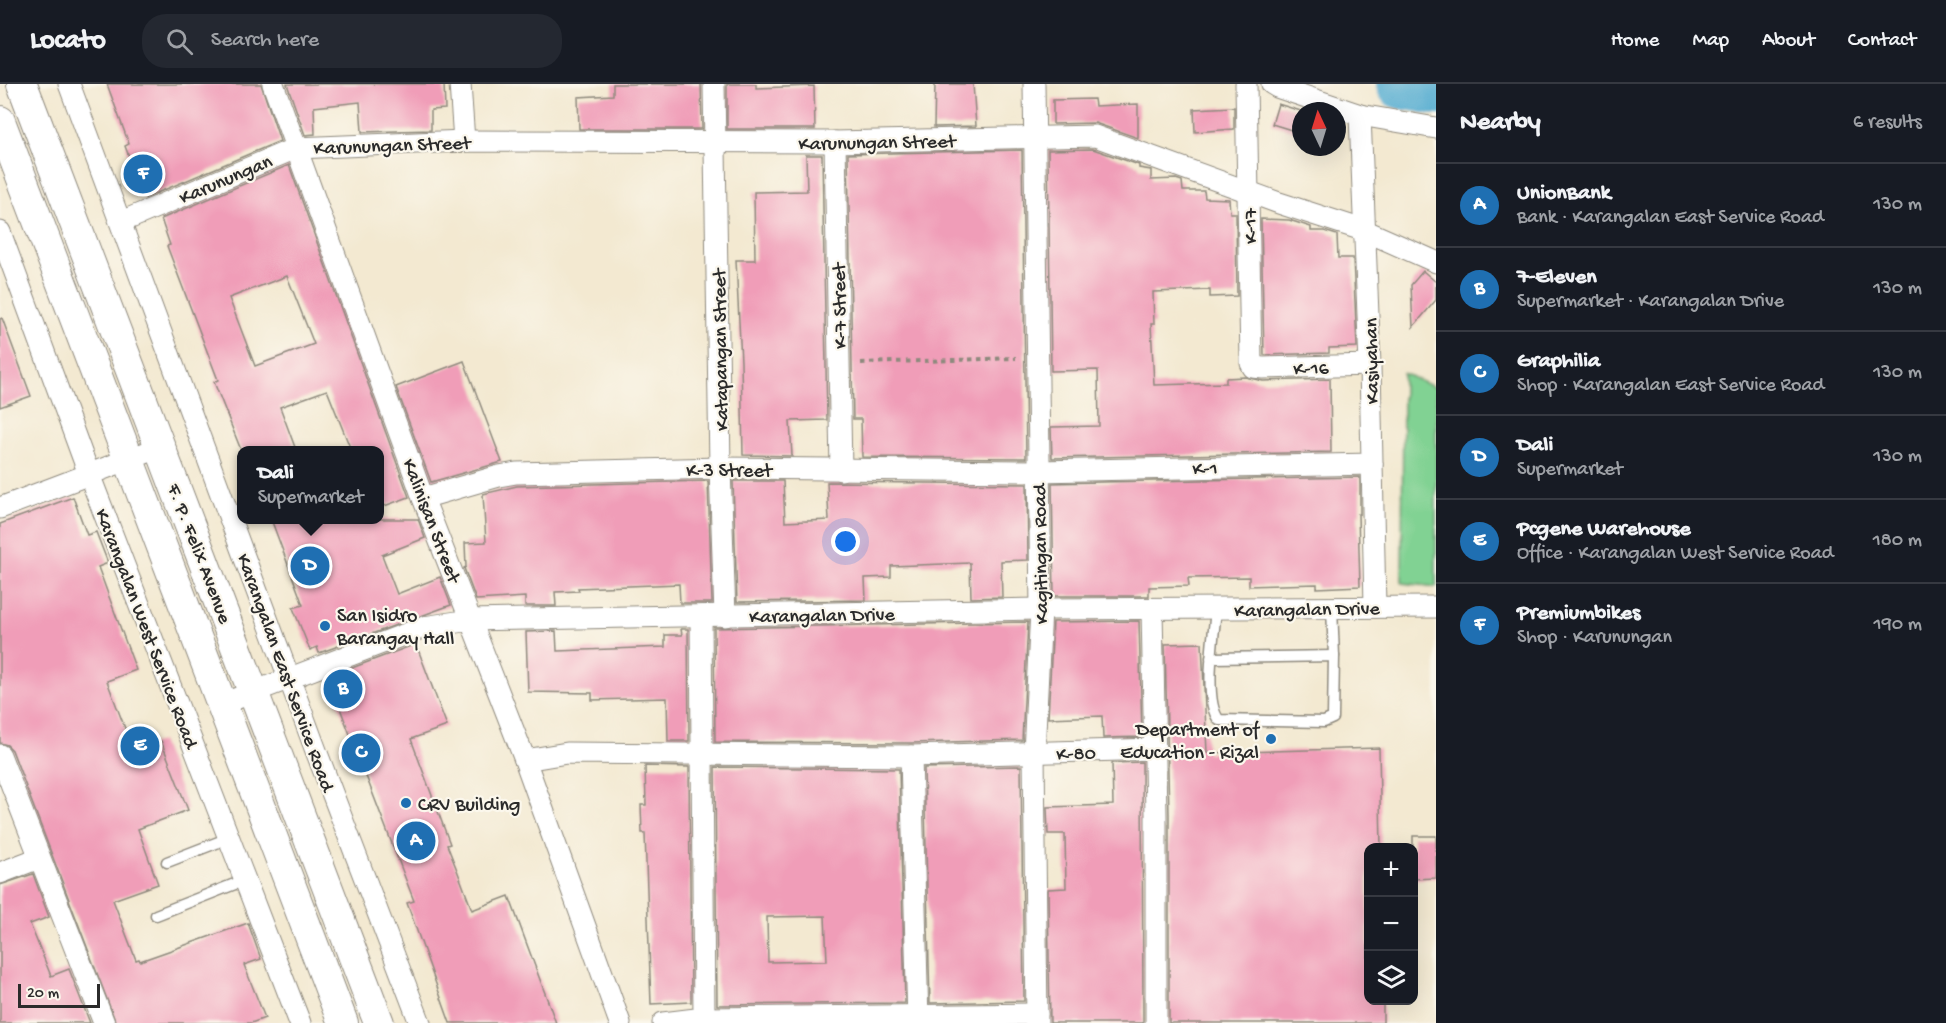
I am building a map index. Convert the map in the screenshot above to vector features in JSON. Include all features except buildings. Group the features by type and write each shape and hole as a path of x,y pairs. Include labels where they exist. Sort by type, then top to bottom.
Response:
{"main road":[{"name":"F. P. Felix Avenue","path":"22,84 379,1023"},
{"name":"F. P. Felix Avenue","path":"0,121 343,1023"}],"street":[{"name":"Karangalan East Service Road","path":"69,84 315,748 420,1023"},
{"name":"Kalinisan Street","path":"273,84 423,498 525,760 620,1023"},
{"path":"460,84 464,141"},
{"name":"Katapangan Street","path":"714,84 720,468 725,616"},
{"name":"Kagitingan Road","path":"1034,84 1041,609 1034,753 1037,1019"},
{"name":"K-17","path":"1246,84 1253,367"},
{"path":"1272,84 1360,115 1436,128"},
{"name":"Kasiyahan","path":"1360,115 1366,231 1375,607"},
{"name":"Karunungan Street","path":"296,148 464,141 716,143 1095,136 1366,231 1436,262"},
{"name":"K-7 Street","path":"835,142 841,470"},
{"name":"Karunungan","path":"121,222 296,148"},
{"name":"Karangalan West Service Road","path":"0,232 89,474 300,1023"},
{"name":"K-16","path":"1253,367 1370,365"},
{"path":"0,508 160,447"},
{"name":"K-1","path":"1038,471 1372,464"},
{"name":"K-3 Street","path":"423,498 516,473 720,468 1038,471"},
{"name":"Karangalan Drive","path":"222,704 424,627 470,620 1041,609 1436,607"},
{"path":"1152,609 1156,1023"},
{"path":"701,616 704,753 704,1018"},
{"name":"K-80","path":"525,760 567,753 911,756 1155,749"},
{"path":"0,755 104,1023"},
{"path":"911,756 918,1020"},
{"path":"0,873 39,858"},
{"path":"663,1023 704,1018 1037,1019"}],"lane":[{"path":"1216,609 1211,658 1212,704 1214,714 1219,720 1324,722 1333,718 1332,608"},
{"path":"1211,658 1334,657"},
{"path":"167,862 229,838"},
{"path":"156,915 245,880"}],"path":[{"path":"839,363 1037,357"}],"green space":[{"path":"1403,373 1436,388 1436,587 1402,583"}],"waterway":[{"path":"1401,84 1436,90"}],"place":[{"name":"Premiumbikes","path":"143,174"},
{"name":"Dali","path":"310,566"},
{"name":"San Isidro Barangay Hall","path":"325,626"},
{"name":"7-Eleven","path":"343,689"},
{"name":"Department of Education - Rizal","path":"1271,739"},
{"name":"Pcgene Warehouse","path":"140,746"},
{"name":"Graphilia","path":"361,753"},
{"name":"CRV Building","path":"406,803"},
{"name":"UnionBank","path":"416,841"}]}
